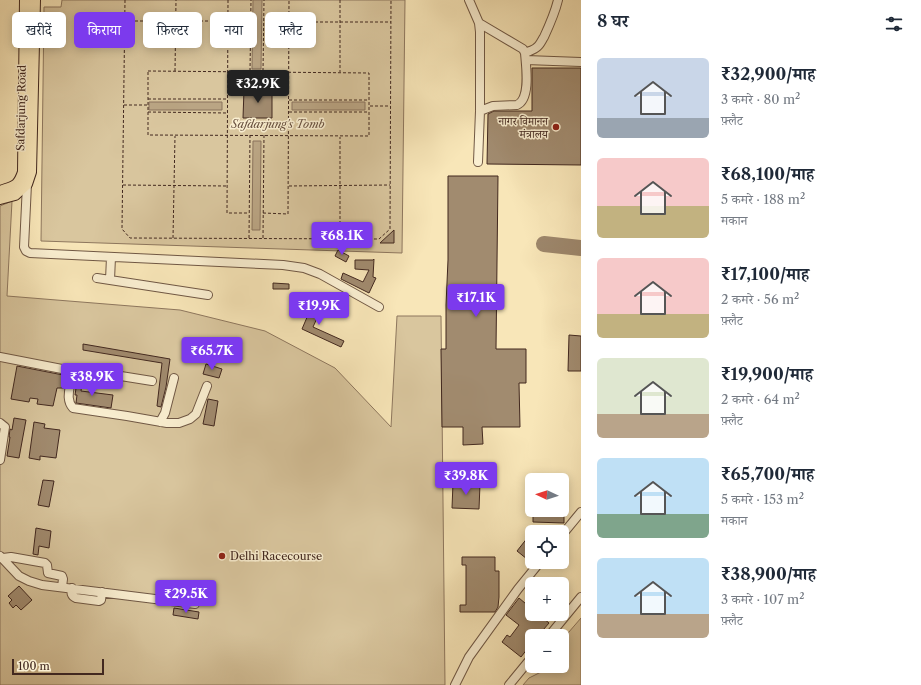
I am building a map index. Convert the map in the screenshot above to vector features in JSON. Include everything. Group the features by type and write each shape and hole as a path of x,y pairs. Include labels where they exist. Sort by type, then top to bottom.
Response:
{"main road":[{"name":"Safdarjung Road","path":"22,172 32,2"},
{"name":"Safdarjung Road","path":"27,184 31,172 32,2"},
{"path":"0,191 16,186 22,172"},
{"path":"0,200 15,194 27,184"}],"street":[{"path":"469,0 479,23 480,32 480,111 478,162"},
{"path":"525,56 541,43 552,22 558,0"},
{"path":"479,23 520,47 525,56 527,88 522,102 517,105 493,106 480,111"},
{"path":"525,56 581,62"},
{"path":"22,172 27,184 24,247 26,251 30,253 283,265 304,268 320,274 379,307"},
{"path":"110,280 111,257"},
{"path":"97,278 208,295"},
{"path":"0,357 67,370 70,372 77,369 152,381"},
{"path":"70,372 71,378 68,401 73,408 167,423 190,419 196,414 207,386"},
{"path":"160,422 165,413 174,378"},
{"path":"0,423 5,427 0,457"},
{"path":"569,527 581,512"},
{"path":"1,557 11,557 45,563 47,565 48,573 46,585"},
{"path":"1,557 18,576 29,581 46,585 195,604"},
{"path":"455,685 469,657 534,569"},
{"path":"48,573 62,576 64,579 62,587"},
{"path":"555,629 581,597"},
{"path":"509,685 525,666"}],"path":[{"path":"125,0 125,12"},
{"path":"176,0 176,12"},
{"path":"228,0 228,12"},
{"path":"250,72 251,0"},
{"path":"263,72 264,0"},
{"path":"289,0 289,12"},
{"path":"340,0 340,72"},
{"path":"125,48 122,229 130,238 379,239 390,229 391,0"},
{"path":"316,22 391,22"},
{"path":"175,48 175,72"},
{"path":"227,48 226,213 249,213"},
{"path":"263,213 288,214 289,48"},
{"path":"148,71 227,72 369,72 369,136 148,135 148,71"},
{"path":"148,99 227,99"},
{"path":"289,100 369,100"},
{"path":"124,105 148,105"},
{"path":"369,106 391,106"},
{"path":"148,112 227,113"},
{"path":"289,112 369,112"},
{"path":"173,238 175,135"},
{"path":"249,238 250,135"},
{"path":"263,239 264,136"},
{"path":"340,136 340,239"},
{"path":"122,185 227,186"},
{"path":"288,186 391,185"}],"green space":[{"name":"Safdarjung's Tomb","path":"62,0 405,0 402,253 41,241 43,48 66,48 66,12 44,12 44,7 61,7"},
{"name":"Delhi Racecourse","path":"12,201 7,296 180,310 265,331 335,368 391,427 397,316 441,316 445,685 0,685 0,206"},
{"path":"581,618 581,685 523,685 529,678 539,673 569,673 569,632"}],"shaded area":[{"path":"253,0 262,0 261,69 252,69 252,48 257,48 257,12 253,12"},
{"path":"149,102 222,102 222,110 149,110"},
{"path":"292,102 365,102 365,110 292,110"},
{"path":"253,141 261,141 260,230 252,230"}],"building":[{"path":"532,68 581,68 581,165 487,164 488,114 494,111 532,111"},
{"name":"Safdarjung's Tomb","path":"244,90 272,91 272,118 243,118"},
{"path":"448,176 498,176 496,349 526,349 526,383 519,383 520,427 482,427 483,444 463,445 463,427 442,427 441,349 446,349"},
{"path":"394,230 394,243 380,243"},
{"path":"338,250 349,256 346,262 335,256"},
{"path":"374,259 373,277 376,278 369,293 341,279 343,273 363,282 369,270 355,269 355,260"},
{"path":"273,283 289,284 289,289 273,289"},
{"path":"314,301 323,305 313,327 344,341 341,347 302,329"},
{"path":"569,335 581,336 581,371 568,371"},
{"path":"83,344 170,359 166,387 161,407 157,406 162,363 83,350"},
{"path":"206,364 222,369 219,378 203,374"},
{"path":"17,366 63,375 64,388 57,388 53,406 37,404 38,399 30,398 29,402 11,399"},
{"path":"78,375 83,376 81,391 113,395 111,408 76,403 77,395 75,395"},
{"path":"208,399 218,401 214,426 203,424"},
{"path":"14,418 26,420 19,458 7,456 10,429 12,430"},
{"path":"34,422 45,424 44,428 60,430 56,458 40,456 40,460 29,458"},
{"path":"43,480 54,481 49,507 38,505"},
{"path":"453,483 480,484 479,509 452,508"},
{"path":"533,517 564,517 564,523 533,522"},
{"path":"36,528 51,531 49,548 39,546 38,555 33,554"},
{"path":"525,541 525,557 517,551"},
{"path":"462,557 495,557 495,571 499,571 499,597 498,607 495,612 460,612 460,605 466,605 466,565 462,565"},
{"path":"19,586 32,600 21,610 16,605 13,608 9,603 12,600 8,596"},
{"path":"519,598 525,603 525,621 547,621 549,623 544,629 525,629 525,652 521,657 502,642 507,635 510,637 519,625 506,615"},
{"path":"174,608 199,612 198,619 173,615"}],"taxiway":[{"path":"544,244 581,248"}],"place":[{"name":"नागर विमानन मंत्रालय","path":"556,127"},
{"name":"Delhi Racecourse","path":"222,556"}]}
